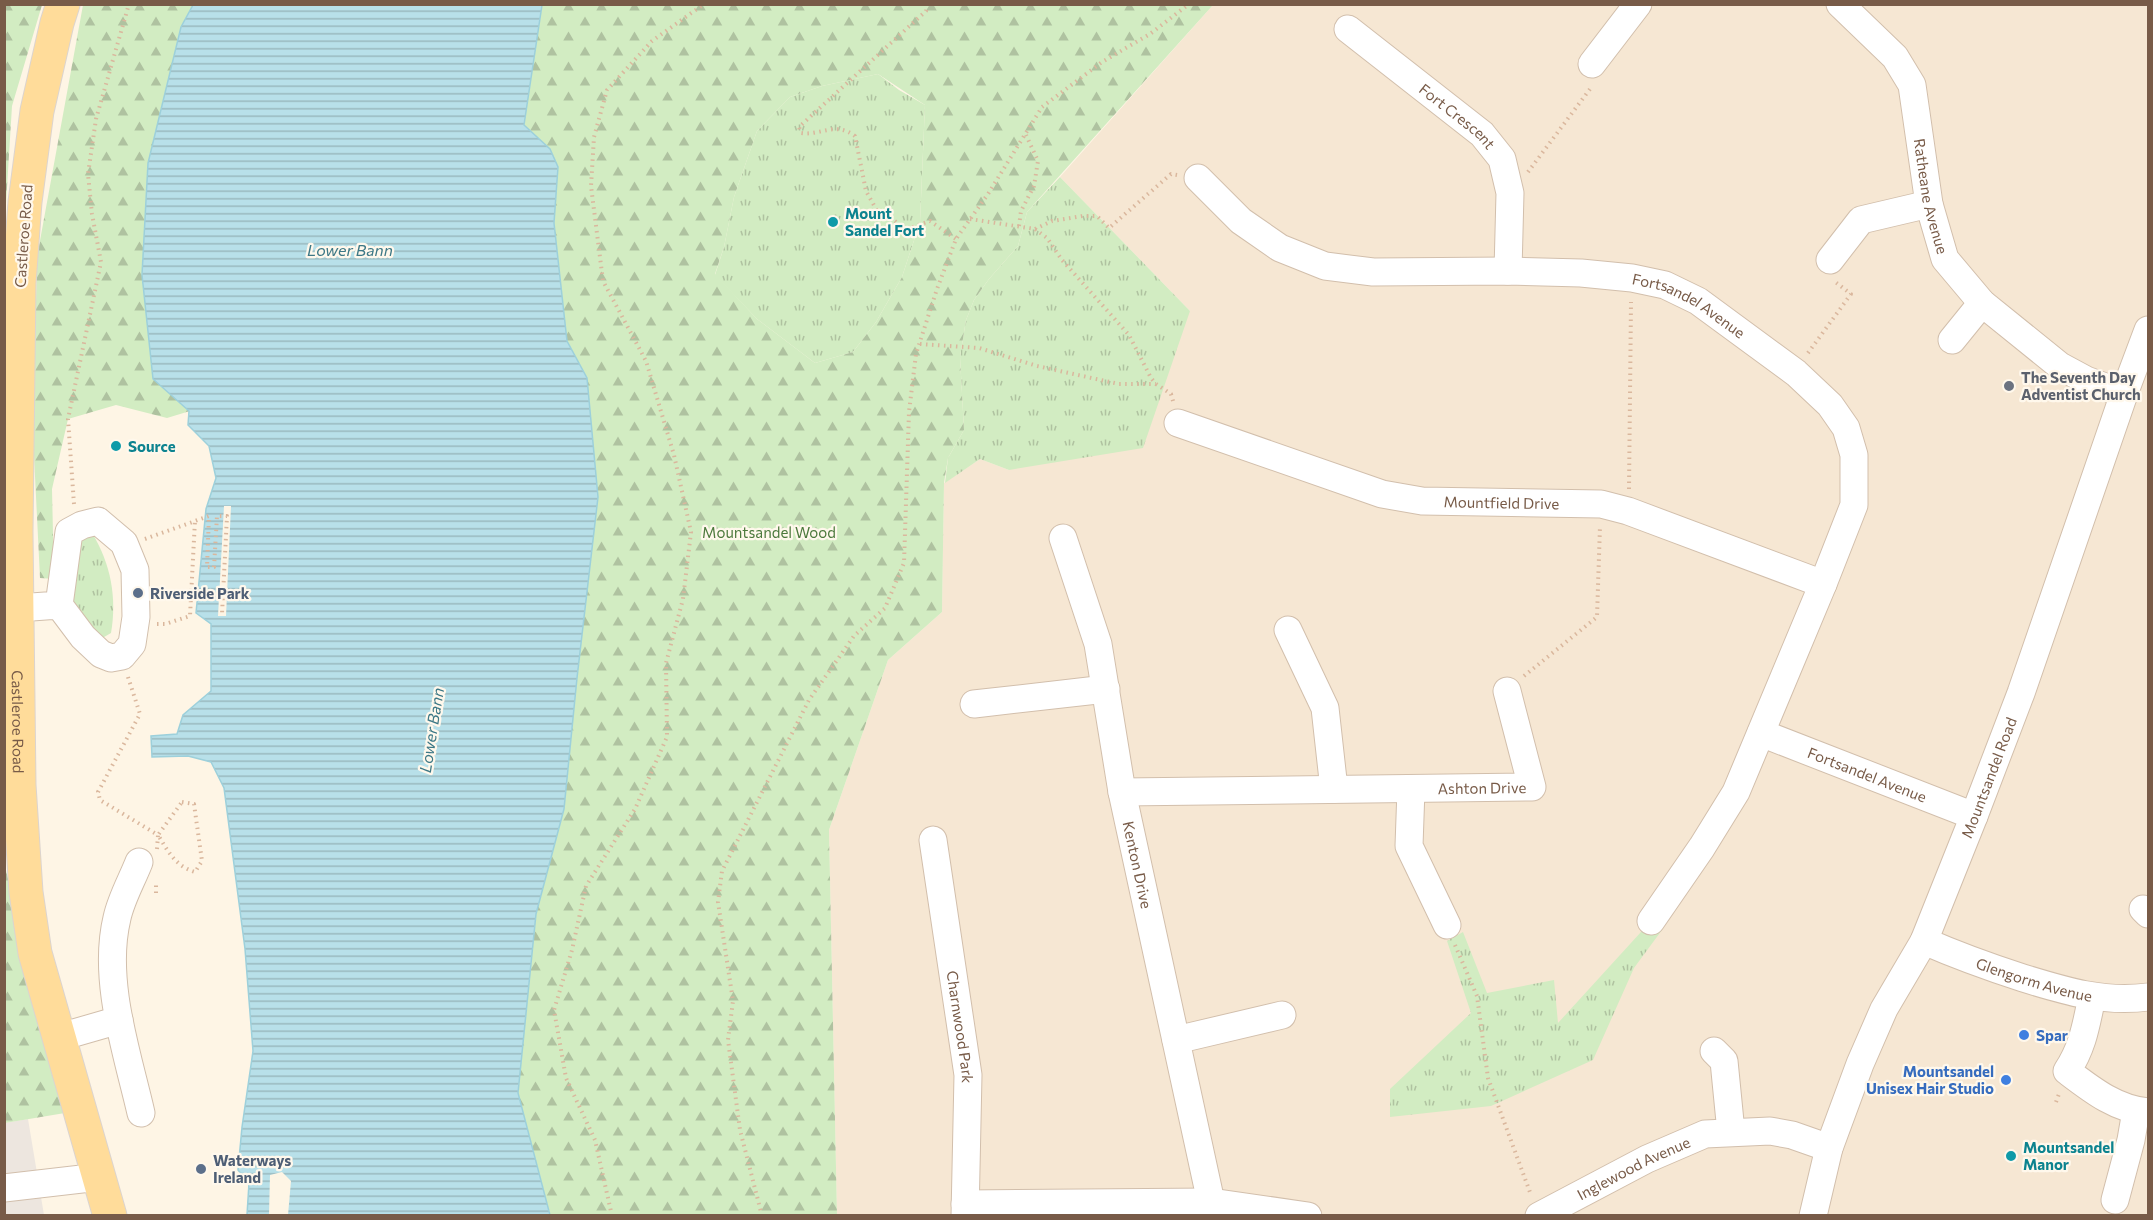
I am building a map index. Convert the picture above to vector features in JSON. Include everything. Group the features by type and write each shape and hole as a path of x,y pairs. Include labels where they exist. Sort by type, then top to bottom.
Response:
{"main road":[{"name":"Castleroe Road","path":"63,4 15,204 19,284 10,532 18,608 19,785 26,892 35,953 110,1215"}],"street":[{"path":"1592,64 1638,4"},
{"name":"Ratheane Avenue","path":"1840,4 1895,57 1912,85 1929,204 1945,259 1982,303 2060,366 2086,380 2124,394"},
{"name":"Fort Crescent","path":"1348,29 1482,134 1502,159 1510,193 1508,271"},
{"name":"Fortsandel Avenue","path":"1198,178 1241,221 1280,248 1325,266 1373,272 1508,271 1632,278 1665,285 1698,301 1796,373 1830,405 1846,428 1854,456 1854,505 1823,584 1736,792 1702,847 1651,921"},
{"path":"1830,260 1861,220 1929,204"},
{"path":"1952,340 1982,303"},
{"name":"Mountsandel Road","path":"1813,1215 1829,1148 1860,1064 1884,1009 1924,941 2021,693 2148,330"},
{"name":"Mountfield Drive","path":"1178,423 1382,494 1422,501 1600,504 1628,511 1823,584"},
{"path":"98,520 124,543 127,550 135,570 135,624 132,644 122,656 111,658 101,654 83,637 59,605 69,532 98,520"},
{"name":"Kenton Drive","path":"1063,538 1098,644 1122,792 1211,1202"},
{"path":"18,608 59,605"},
{"path":"1288,630 1325,708 1334,789"},
{"path":"974,704 1106,689"},
{"name":"Ashton Drive","path":"1122,792 1532,787 1507,691"},
{"name":"Fortsandel Avenue","path":"1761,733 1974,816"},
{"path":"1411,789 1409,846 1447,925"},
{"name":"Charnwood Park","path":"933,840 968,1075 965,1210"},
{"path":"141,1113 119,1020 111,956 117,916 151,867"},
{"name":"Glengorm Avenue","path":"1924,941 2069,993 2092,997 2132,999 2148,997"},
{"path":"2092,997 2085,1034 2077,1055 2067,1071 2103,1097 2125,1108 2142,1111 2131,1140 2115,1200"},
{"path":"1176,1041 1282,1015"},
{"path":"60,1036 119,1020"},
{"path":"1714,1051 1724,1061 1731,1132"},
{"name":"Inglewood Avenue","path":"1537,1210 1706,1134 1770,1131 1792,1135 1829,1148"},
{"path":"4,1188 99,1177"},
{"path":"965,1210 1211,1202 1308,1215"}],"path":[{"path":"76,528 68,419 101,262 92,214 88,174 96,119 129,4"},
{"path":"612,1215 596,1140 566,1078 554,1010 572,950 586,886 635,809 667,737 666,663 683,599 691,532 674,455 646,362 603,281 591,186 594,137 607,90 652,41 704,4"},
{"path":"928,4 926,11 799,127 801,133 804,134 837,129 855,136 866,191 880,216 898,222 901,231 930,221 956,238"},
{"path":"762,1215 740,1130 728,1040 733,1001 718,902 722,871 809,700 854,636 885,608 904,563 909,412 916,354 956,238 1042,107 1102,62 1150,34 1189,4"},
{"path":"1510,193 1590,89 1592,64"},
{"path":"1019,226 1021,211 1034,186 1038,161 1025,134"},
{"path":"1035,229 1052,221 1083,216 1097,216 1109,228 1171,174 1198,178"},
{"path":"970,219 1035,229 1047,238 1062,260 1129,335 1156,384 1171,394 1178,423"},
{"path":"1796,373 1851,294 1831,278 1830,260"},
{"path":"1628,511 1632,278"},
{"path":"920,344 979,348 1037,366 1119,384 1156,384"},
{"path":"1507,691 1596,617 1600,504"},
{"path":"127,550 150,537 209,516 207,567 214,567 217,516 227,516 222,614"},
{"path":"135,624 165,624 190,616 195,520"},
{"path":"122,656 140,714 98,792 100,800 158,835 175,862 195,872 202,861 194,804 182,802 158,835 151,867 156,893"},
{"path":"1447,925 1477,996 1488,1078 1537,1210"}],"shaded area":[{"path":"1213,5 2148,5 2148,1215 837,1215 829,830 888,660 942,612 944,483 980,459 1009,470 1190,311 1060,177"},
{"path":"28,1119 44,1215 5,1216 5,1123"}],"green space":[{"path":"5,4 42,5 12,106 5,220"},
{"path":"83,5 193,5 181,27 148,163 213,404 167,418 116,405 68,419 52,489 54,579 40,578 33,435 37,257"},
{"name":"Mountsandel Wood","path":"542,5 1213,5 1027,212 1018,246 974,300 966,320 960,357 964,430 948,458 944,483 942,612 888,660 829,830 837,1215 550,1215 518,1093 536,914 564,809 577,678 587,378 567,341 554,223 558,167 550,149 524,125","holes":["878,74 925,105 920,222 902,277 876,322 853,352 815,363 757,319 715,274 724,247 734,197 757,131 790,97 822,86"]},
{"path":"878,74 925,105 920,222 902,277 876,322 853,352 815,363 757,319 715,275 724,247 734,197 757,131 790,97 822,86"},
{"path":"1060,177 1190,311 1143,448 1009,470 980,459 945,483 948,458 964,430 960,357 966,320 974,300 1018,246 1027,212"},
{"path":"92,533 104,557 113,594 111,633 99,640 70,605 78,543"},
{"path":"4,862 65,1113 5,1123 4,1123"},
{"path":"1651,921 1662,930 1634,968 1593,1060 1491,1106 1390,1117 1390,1089 1471,1013 1447,941 1463,932 1487,993 1554,980 1558,1023"}],"water":[{"name":"Lower Bann","path":"193,5 542,5 524,125 550,149 558,167 554,223 567,341 587,378 598,497 564,809 536,914 518,1093 550,1215 247,1215 249,1183 238,1170 253,1051 245,949 224,788 211,762 188,756 152,757 151,736 177,734 183,715 211,691 211,624 196,613 206,509 216,478 209,446 188,425 189,411 153,379 142,275 148,163 181,27"}],"pier":[{"path":"224,506 231,506 226,616 218,616"},
{"path":"282,1172 291,1181 288,1215 269,1215 270,1175"}],"place":[{"name":"Mount Sandel Fort","path":"833,222"},
{"name":"The Seventh Day Adventist Church","path":"2009,386"},
{"name":"Source","path":"116,446"},
{"name":"Riverside Park","path":"138,593"},
{"name":"Spar","path":"2024,1035"},
{"name":"Mountsandel Unisex Hair Studio","path":"2006,1080"},
{"name":"Mountsandel Manor","path":"2011,1156"},
{"name":"Waterways Ireland","path":"201,1169"}]}
